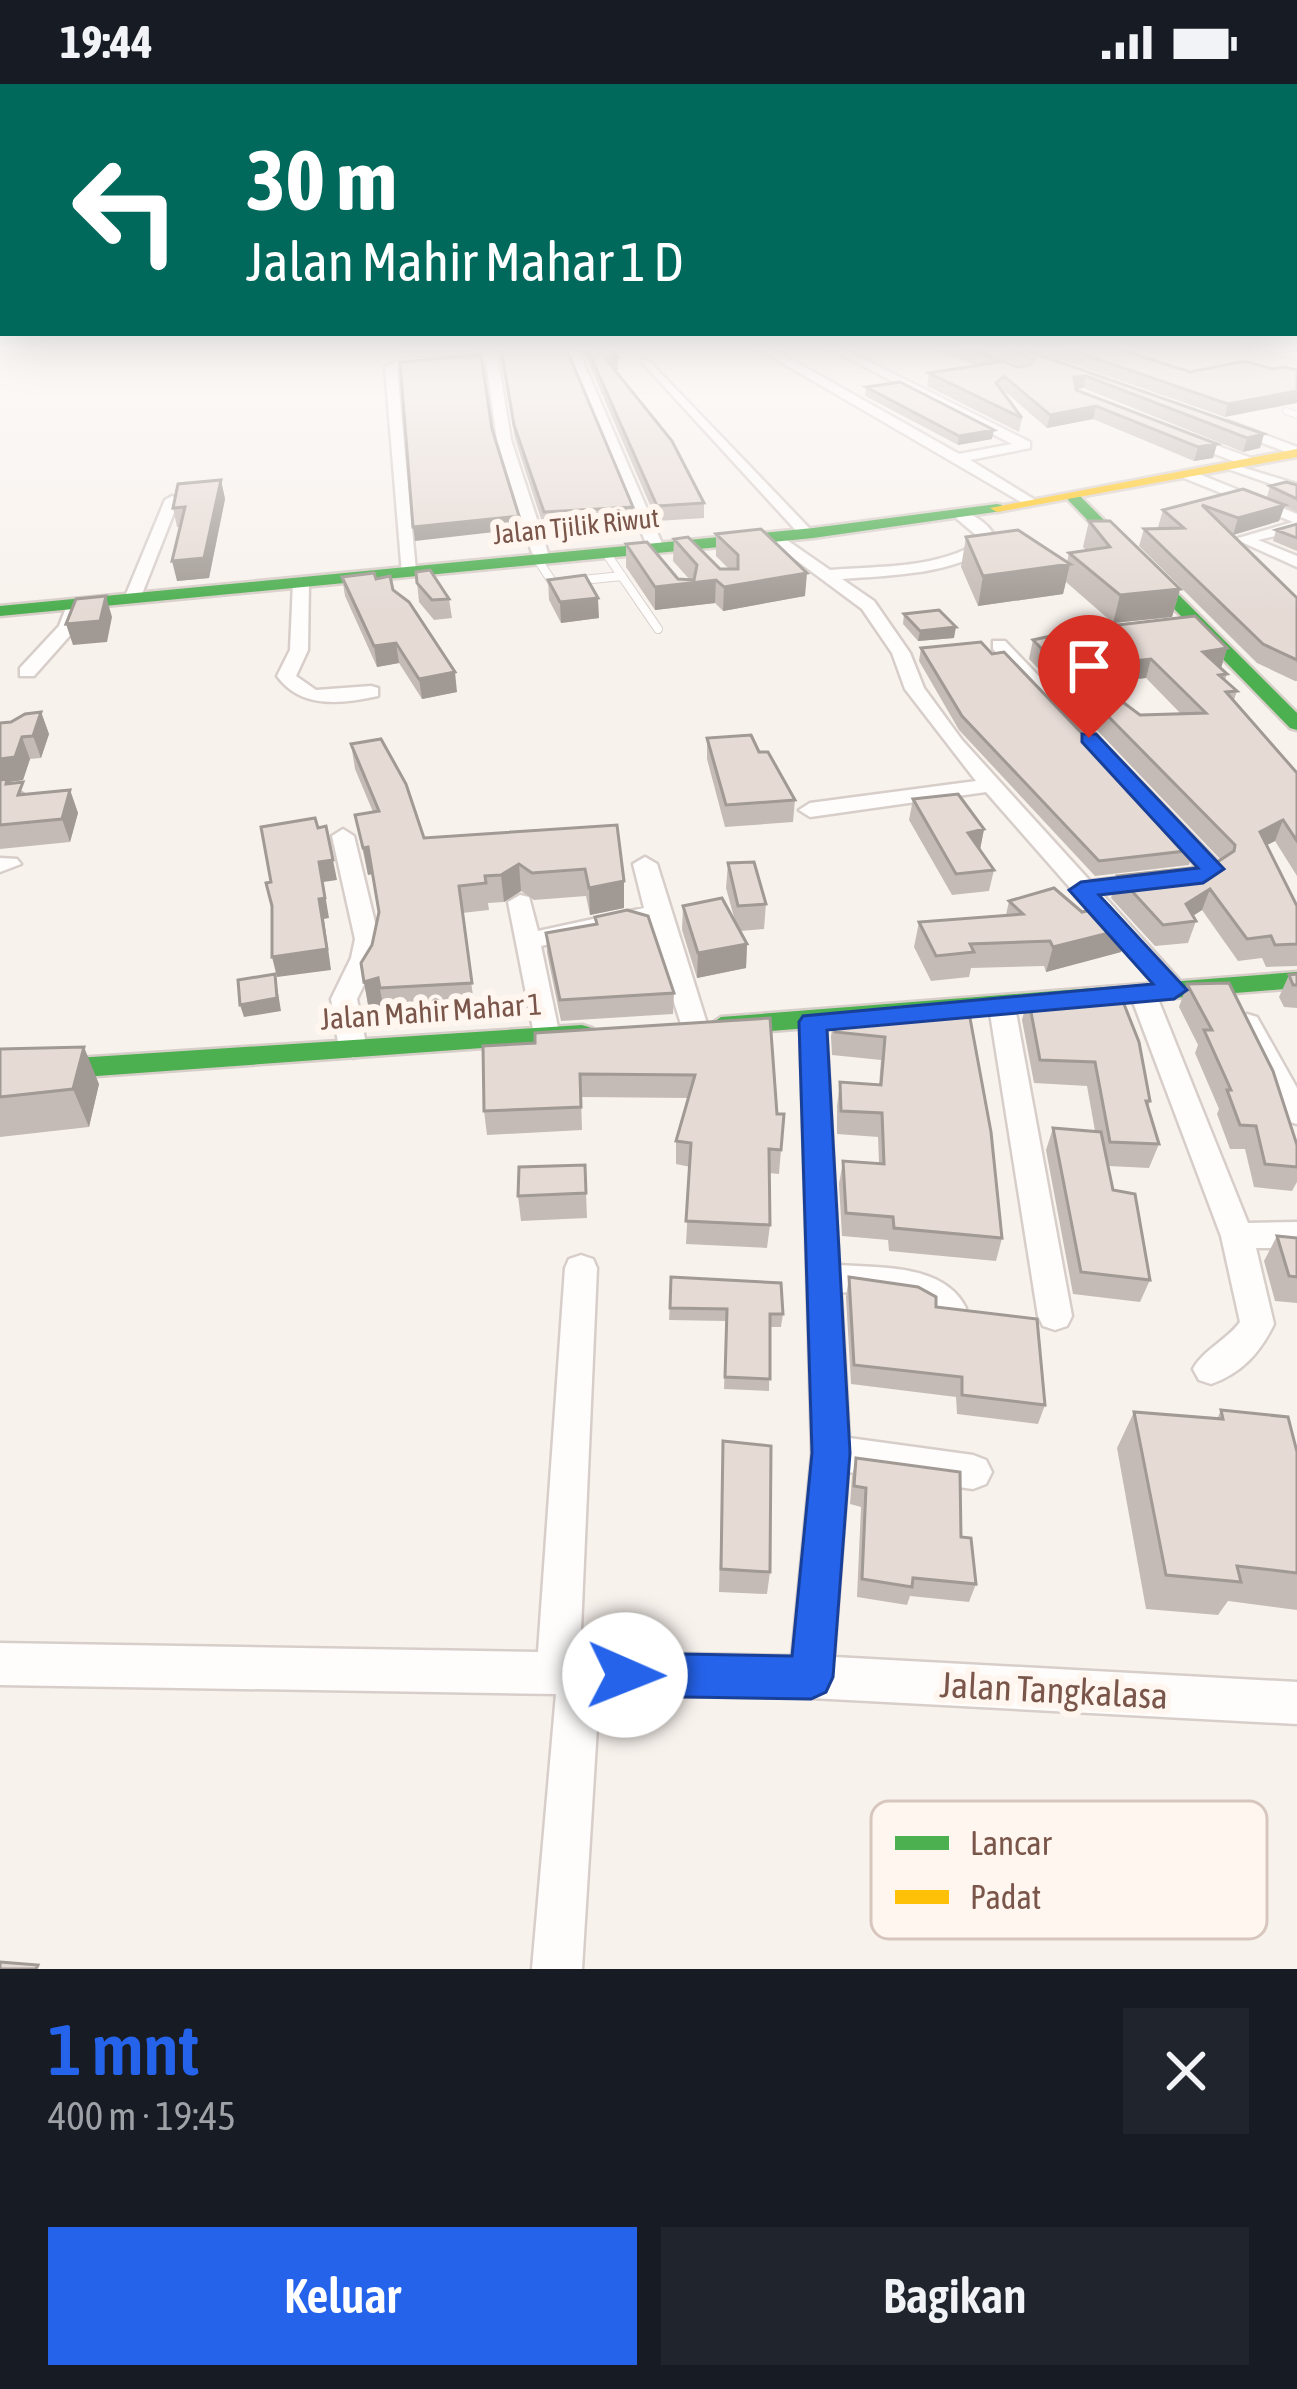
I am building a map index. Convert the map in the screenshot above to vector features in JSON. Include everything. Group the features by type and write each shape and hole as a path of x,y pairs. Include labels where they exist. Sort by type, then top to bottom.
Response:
{"main road":[{"name":"Jalan Tjilik Riwut","path":"0,611 75,604 138,586 192,592 406,578 539,557 614,565 656,554 1073,497 1297,452"},
{"path":"1073,497 1187,625 1297,724"},
{"path":"683,1028 813,1022 1297,980"},
{"name":"Jalan Mahir Mahar 1","path":"0,1073 609,1033"}],"street":[{"path":"396,436 406,578"},
{"path":"503,436 539,557"},
{"path":"607,436 656,554"},
{"path":"714,436 807,534"},
{"path":"918,436 1033,503"},
{"path":"957,458 1026,443 1012,436"},
{"path":"1178,436 1297,489"},
{"path":"1262,436 1297,452"},
{"path":"1189,475 1297,522"},
{"path":"138,586 172,500"},
{"path":"827,575 934,562 983,548 990,541 985,531 961,514"},
{"path":"1297,522 1243,539 1297,562"},
{"path":"773,537 868,605 907,652 915,688 1159,992 1237,1236 1257,1324 1238,1352 1211,1369"},
{"path":"301,582 299,650 286,676 292,686 317,697 371,692"},
{"path":"27,672 67,628 75,604"},
{"path":"999,644 1212,869 1203,876 1081,890"},
{"path":"810,810 991,785"},
{"path":"343,836 367,939 364,958 344,999 352,1049"},
{"path":"645,864 683,1028"},
{"path":"520,902 546,1037"},
{"path":"528,941 658,915"},
{"path":"1227,985 1297,1114"},
{"path":"1002,1007 1047,1248 1055,1316"},
{"path":"811,1677 831,1453 813,1022"},
{"path":"1237,1236 1297,1235"},
{"path":"557,1969 580,1268"},
{"path":"824,1277 914,1284 949,1308"},
{"path":"831,1453 973,1472"},
{"name":"Jalan Tangkalasa","path":"0,1664 811,1677 1297,1702"}],"lane":[{"path":"614,565 658,629"}],"building":[{"path":"406,436 494,436 519,516 413,527"},
{"path":"518,436 603,436 633,507 544,512"},
{"path":"626,436 668,436 704,503 657,506"},
{"path":"1171,436 1196,436 1217,444 1198,447"},
{"path":"221,480 204,558 172,561 185,507 173,508 178,484"},
{"path":"1297,485 1297,499 1270,486"},
{"path":"1243,489 1285,505 1238,518 1202,505 1297,598 1297,660 1263,644 1144,529 1184,528 1163,510"},
{"path":"1089,521 1110,521 1180,589 1120,595 1069,553 1110,547"},
{"path":"1297,524 1297,538 1276,530"},
{"path":"761,529 807,573 724,587 716,580 655,587 626,544 647,542 678,579 694,580 697,565 674,539 688,537 720,569 738,569 738,555 716,534"},
{"path":"1018,530 1070,564 983,576 966,537"},
{"path":"430,570 449,599 432,600 417,583 416,572"},
{"path":"374,573 376,579 390,576 393,590 409,602 455,672 419,679 396,643 374,646 342,577"},
{"path":"585,575 598,598 560,602 548,580"},
{"path":"106,596 100,621 66,624 76,599"},
{"path":"939,610 956,627 920,631 904,614"},
{"path":"1195,616 1227,648 1203,652 1227,674 1219,675 1237,691 1226,692 1297,773 1297,841 1283,820 1260,832 1297,906 1297,944 1275,945 1271,936 1247,939 1210,889 1186,904 1196,921 1163,925 1118,876 1211,866 1234,851 1235,845 1033,640 1060,634 1057,632","holes":["1151,659 1206,713 1140,715 1076,667"]},
{"path":"981,642 992,654 1004,652 1194,850 1099,861 962,716 921,648"},
{"path":"41,712 33,736 22,737 15,757 0,759 0,723"},
{"path":"751,735 759,752 768,752 795,800 726,805 707,738"},
{"path":"381,739 406,784 424,838 617,825 624,881 589,888 585,869 532,873 519,864 501,875 485,876 486,883 459,886 472,983 380,988 378,978 364,982 361,963 372,945 379,912 368,847 363,848 355,815 379,811 351,744"},
{"path":"7,779 6,784 23,782 18,795 70,790 62,819 0,825 0,780"},
{"path":"958,794 984,829 968,833 994,870 956,874 913,799"},
{"path":"315,818 318,828 326,826 333,860 319,862 327,949 272,957 272,906 266,883 271,882 261,827"},
{"path":"754,862 766,904 738,906 728,863"},
{"path":"1054,888 1082,912 1109,906 1129,928 1053,947 1050,941 970,944 974,952 936,956 919,922 1023,914 1009,901"},
{"path":"722,898 747,944 698,953 683,906"},
{"path":"627,910 648,916 674,993 560,1000 546,933 597,924 595,917"},
{"path":"275,974 277,998 240,1005 238,980"},
{"path":"1229,983 1273,1071 1297,1145 1297,1167 1265,1164 1256,1126 1240,1125 1227,1090 1231,1090 1204,1030 1212,1030 1187,984"},
{"path":"1118,989 1139,1042 1150,1101 1146,1101 1159,1144 1110,1142 1095,1062 1040,1060 1028,996"},
{"path":"888,1009 970,1018 991,1132 1002,1238 894,1228 893,1217 846,1213 843,1161 884,1164 882,1113 841,1111 840,1082 881,1085 885,1037 835,1032 834,1014"},
{"path":"770,1018 777,1114 784,1114 781,1150 769,1149 770,1225 686,1221 691,1143 676,1141 695,1075 580,1074 581,1107 484,1111 483,1046 535,1043 535,1033"},
{"path":"84,1047 73,1089 0,1097 0,1049"},
{"path":"1053,1128 1101,1132 1113,1190 1135,1194 1150,1280 1081,1272"},
{"path":"585,1165 586,1193 518,1196 519,1167"},
{"path":"1277,1236 1297,1238 1297,1277 1289,1276"},
{"path":"671,1277 781,1283 783,1314 770,1314 770,1379 725,1377 727,1309 670,1308"},
{"path":"849,1277 918,1287 936,1297 936,1307 1037,1319 1045,1405 962,1395 962,1377 854,1365"},
{"path":"1221,1410 1288,1417 1297,1452 1297,1573 1237,1566 1241,1582 1166,1575 1134,1412 1223,1419"},
{"path":"723,1441 771,1446 770,1572 721,1569"},
{"path":"856,1458 960,1472 961,1537 971,1538 976,1584 913,1578 912,1587 862,1579 866,1488 854,1486"},
{"path":"0,1962 38,1965 36,1969 0,1969"}],"traffic: fast":[{"path":"1073,497 1297,724"},
{"path":"0,611 813,533 997,508"},
{"path":"721,1026 1297,980"},
{"path":"0,1073 582,1034"}],"traffic: slow":[{"path":"997,508 1297,453"}],"route":[{"path":"625,1675 811,1677 831,1453 813,1022 1174,990 1081,890 1203,876 1212,869 1210,863 1089,738"}]}
